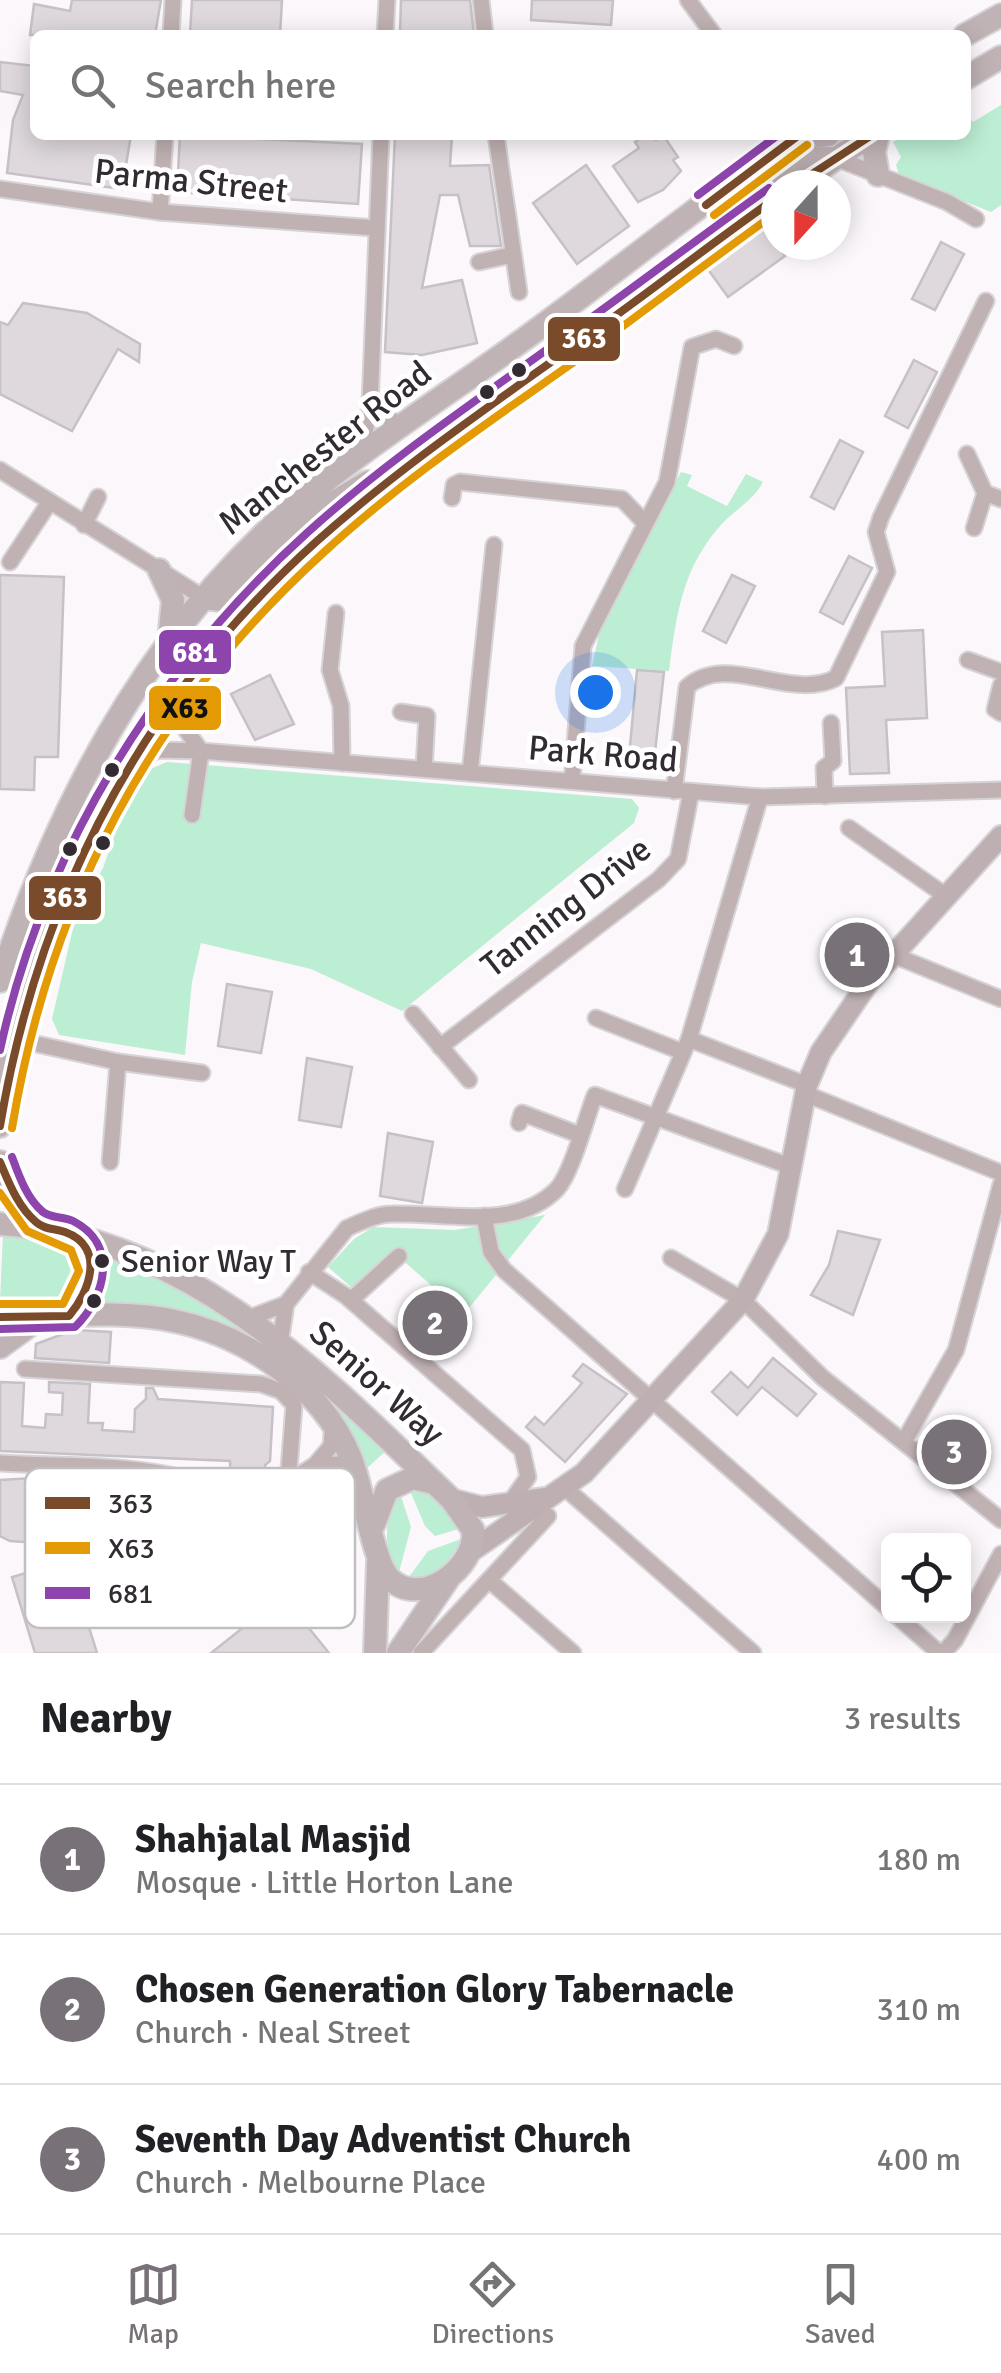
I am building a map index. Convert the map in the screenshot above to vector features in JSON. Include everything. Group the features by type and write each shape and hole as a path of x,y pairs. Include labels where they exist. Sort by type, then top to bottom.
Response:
{"main road":[{"path":"971,32 1001,15"},
{"path":"971,58 1001,43"},
{"path":"971,75 1001,57"},
{"name":"Manchester Road","path":"0,981 26,902 69,804 122,708 204,598 271,527 789,140"},
{"path":"806,140 831,146"},
{"path":"874,140 878,175"},
{"path":"809,170 831,146"},
{"path":"715,198 744,194 798,158 831,146"},
{"name":"Manchester Road","path":"0,1126 14,1039 60,904 132,760 180,690 281,574 356,508 761,209"},
{"path":"204,598 220,600 232,593 308,518 412,451 444,442"},
{"path":"159,570 173,600 169,644"},
{"path":"204,598 230,630"},
{"path":"0,1162 15,1198 87,1252 93,1282 86,1298 69,1316"},
{"name":"Senior Way","path":"0,1224 54,1229 159,1263 250,1318 443,1491 473,1530 470,1552"},
{"path":"0,1347 41,1316"},
{"name":"Senior Way","path":"0,1317 174,1320 253,1351 292,1379 334,1424 358,1473 378,1559 380,1604 375,1653"},
{"name":"Senior Way","path":"373,1528 387,1490 413,1478 443,1491"},
{"path":"398,1653 470,1552"},
{"path":"378,1559 387,1575 406,1589 443,1586"}],"street":[{"path":"171,30 173,0"},
{"path":"385,30 386,0"},
{"path":"480,0 483,30"},
{"path":"688,0 710,30"},
{"path":"160,212 164,140"},
{"path":"360,458 370,405 380,140"},
{"path":"497,140 519,292"},
{"path":"831,146 878,175 947,202 976,219"},
{"name":"Parma Street","path":"0,189 160,212 376,228"},
{"path":"478,262 512,255"},
{"path":"674,791 686,688 704,676 732,674 804,688 836,678 888,572 876,532 986,302"},
{"path":"572,781 583,646 667,482 686,347 716,339 734,346"},
{"path":"370,405 402,428"},
{"path":"966,454 993,496 974,528"},
{"path":"0,470 204,598"},
{"path":"452,498 454,485 460,482 622,499 644,523"},
{"path":"84,525 98,497"},
{"path":"10,562 48,502"},
{"path":"470,773 494,545"},
{"path":"336,613 330,670 341,706 342,762"},
{"path":"968,660 1001,672"},
{"path":"998,711 1001,684"},
{"path":"180,690 181,723 201,751 192,815"},
{"path":"401,712 428,716 424,770"},
{"path":"824,796 824,768 832,761 831,723"},
{"name":"Park Road","path":"132,760 159,750 201,751 760,796 1001,790"},
{"name":"Tanning Drive","path":"440,1046 659,879 678,859 692,792"},
{"path":"625,1189 684,1045 760,796"},
{"path":"849,828 946,896"},
{"path":"470,1552 553,1500 584,1473 743,1300 778,1234 806,1090 838,1022 946,896 993,855 1001,836"},
{"path":"893,955 1001,999"},
{"path":"413,1014 469,1080"},
{"path":"596,1018 806,1090 1001,1173"},
{"path":"14,1039 118,1062 202,1073"},
{"path":"92,1152 110,1157 118,1062"},
{"path":"280,1344 286,1304 347,1228 390,1214 484,1216 537,1204 560,1187 595,1095 792,1167"},
{"path":"519,1123 522,1113 580,1135"},
{"path":"904,1441 956,1350 1001,1184"},
{"path":"484,1216 490,1252 504,1270 881,1602"},
{"path":"351,1300 399,1256"},
{"path":"671,1258 743,1300 823,1378 1001,1520"},
{"path":"309,1272 351,1300 522,1450 528,1477 509,1504"},
{"path":"250,1318 286,1304"},
{"path":"25,1369 261,1384 280,1391 294,1405 289,1468"},
{"path":"310,1468 331,1446 334,1424"},
{"path":"1,1464 61,1468"},
{"path":"315,1465 340,1464 348,1468"},
{"path":"443,1491 482,1507 553,1500 753,1653"},
{"path":"421,1653 489,1580 553,1500"},
{"path":"905,1623 941,1653 1001,1554"},
{"path":"489,1580 573,1653"},
{"path":"443,1586 440,1611 459,1614"}],"green space":[{"path":"1001,105 1001,205 991,212 899,175 896,165 901,157 893,142 896,140 971,140 971,120"},
{"path":"681,472 692,475 687,486 727,506 746,474 763,482 720,526 697,559 678,612 669,671 592,666 601,626"},
{"path":"167,762 632,799 639,808 634,823 402,1011 311,969 201,943 192,982 185,1055 59,1035 52,1019 77,911 103,868 125,806 148,770"},
{"path":"545,1215 464,1314 399,1257 358,1293 328,1267 354,1239 373,1227 455,1230"},
{"path":"3,1234 58,1240 72,1249 80,1276 64,1304 0,1301"},
{"path":"101,1250 233,1316 269,1350 223,1328 184,1316 93,1304 105,1283"},
{"path":"331,1400 387,1450 367,1468 330,1403"},
{"path":"408,1486 430,1490 462,1528 435,1536 425,1526"},
{"path":"399,1490 411,1527 398,1576 389,1553 387,1533"},
{"path":"464,1538 438,1575 406,1581 428,1551"}],"building":[{"path":"72,0 161,0 156,30 31,30 34,4 70,11"},
{"path":"192,0 282,0 280,30 190,30"},
{"path":"401,0 470,0 473,30 400,30"},
{"path":"532,0 613,0 611,25 531,20"},
{"path":"0,62 30,65 30,140 130,140 122,189 7,173 13,120 23,95 0,91"},
{"path":"180,140 362,144 358,204 177,192"},
{"path":"395,140 452,140 450,166 489,165 501,246 470,246 458,195 440,195 422,288 462,280 477,343 422,355 385,352"},
{"path":"666,140 678,157 673,160 681,171 663,190 638,202 613,166 639,148 635,142"},
{"path":"586,165 629,226 577,264 533,203"},
{"path":"761,229 761,260 779,260 728,297 707,268"},
{"path":"941,242 964,254 935,310 912,299"},
{"path":"23,303 87,313 140,344 139,362 118,349 72,431 0,394 0,322 8,325"},
{"path":"914,360 937,372 908,428 885,416"},
{"path":"840,440 863,452 834,509 811,497"},
{"path":"849,556 872,568 843,624 820,612"},
{"path":"0,575 64,577 58,757 35,757 34,790 0,789"},
{"path":"732,575 755,586 726,643 703,631"},
{"path":"923,630 927,718 886,720 889,773 850,774 846,688 885,686 882,632"},
{"path":"637,670 664,672 653,770 628,768"},
{"path":"270,675 294,724 255,740 231,694"},
{"path":"853,938 874,956 861,971 840,952"},
{"path":"227,984 272,992 261,1053 218,1046"},
{"path":"307,1058 352,1067 341,1127 299,1120"},
{"path":"388,1133 433,1142 422,1203 380,1196"},
{"path":"838,1231 880,1240 853,1315 811,1295 829,1265"},
{"path":"440,1301 456,1317 431,1344 414,1329"},
{"path":"74,1330 111,1332 109,1363 35,1358 36,1344"},
{"path":"773,1358 816,1394 797,1416 762,1387 737,1415 712,1392 731,1372 748,1388"},
{"path":"583,1364 627,1394 565,1462 526,1427 535,1417 544,1425 578,1388 582,1383 573,1376"},
{"path":"0,1382 24,1383 22,1426 45,1428 46,1414 62,1415 63,1393 49,1392 49,1382 90,1384 88,1423 103,1423 102,1430 134,1432 135,1409 146,1399 146,1388 153,1388 158,1399 273,1407 270,1461 265,1468 230,1468 230,1461 0,1451"},
{"path":"25,1478 25,1542 0,1536 0,1480"},
{"path":"25,1573 25,1620 12,1577"},
{"path":"27,1628 89,1628 97,1653 35,1653"},
{"path":"243,1628 309,1628 329,1653 211,1653"}],"transit line":[{"name":"681","path":"698,195 771,140"},
{"name":"363","path":"706,205 792,140"},
{"name":"363","path":"818,170 864,140"},
{"name":"X63","path":"714,215 807,145"},
{"name":"681","path":"0,1050 19,976 45,904 77,835 114,767 202,642 308,532 402,454 761,194"},
{"name":"363","path":"0,1126 41,959 71,881 107,806 150,735 199,667 254,602 317,541 379,489 761,209"},
{"name":"X63","path":"12,1128 29,1044 52,964 81,888 117,814 158,744 206,678 261,614 384,501 761,224"},
{"name":"681","path":"0,1329 75,1327 94,1301 103,1271 97,1243 88,1231 37,1207 12,1157"},
{"name":"363","path":"0,1162 30,1216 43,1226 78,1239 90,1259 88,1282 69,1316 0,1317"},
{"name":"X63","path":"0,1193 27,1231 71,1250 79,1271 63,1304 0,1304"}],"place":[{"name":"Shahjalal Masjid","path":"857,955"},
{"name":"Senior Way T","path":"102,1261"},
{"name":"Chosen Generation Glory Tabernacle","path":"435,1323"},
{"name":"Seventh Day Adventist Church","path":"954,1452"}]}
